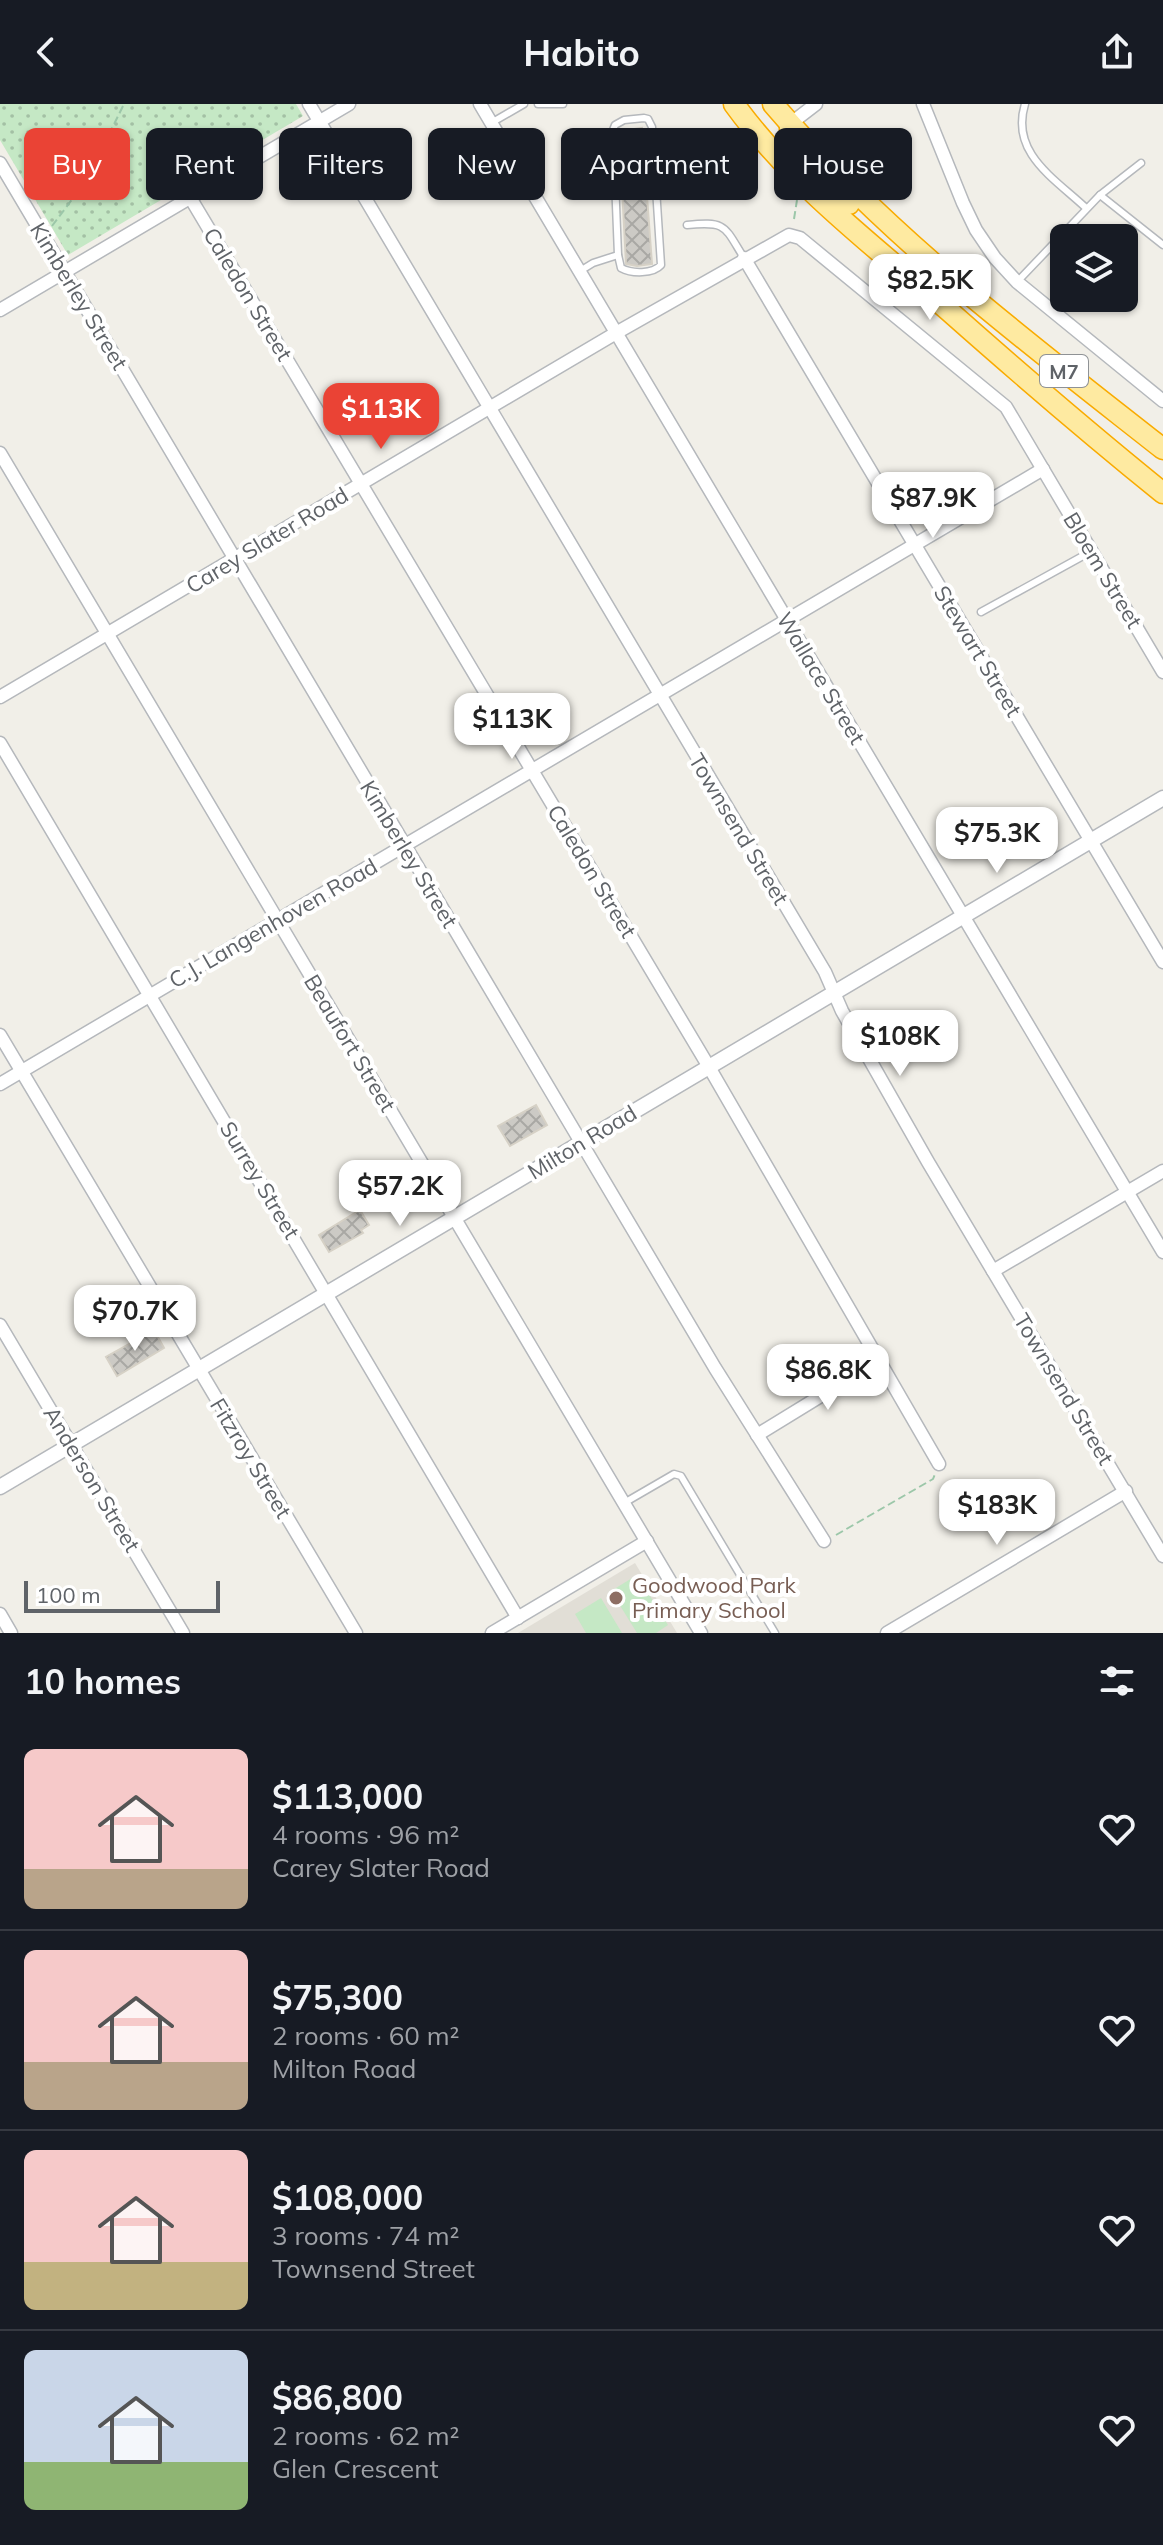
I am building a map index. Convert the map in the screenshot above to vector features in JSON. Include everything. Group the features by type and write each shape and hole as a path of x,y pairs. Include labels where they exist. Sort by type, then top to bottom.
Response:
{"highway":[{"name":"M7","path":"773,104 872,210 965,293 1163,449"},
{"name":"M7","path":"736,107 766,144 821,200 966,329 1163,493"},
{"path":"736,107 757,121 790,124 792,144 805,161 944,291 958,310 966,329"}],"street":[{"name":"Townsend Street","path":"309,104 1163,1556"},
{"path":"263,155 349,104"},
{"name":"Wallace Street","path":"480,104 1163,1252"},
{"path":"790,124 816,104"},
{"path":"923,104 976,230 995,258 1017,282 1163,401"},
{"name":"Kimberley Street","path":"0,163 404,846 757,1435 824,1541"},
{"path":"0,310 189,200"},
{"name":"Caledon Street","path":"192,200 709,1067 881,1359 939,1464"},
{"name":"Bloem Street","path":"782,237 795,235 800,238 995,396 1014,419 1163,672"},
{"name":"Carey Slater Road","path":"0,697 782,237"},
{"name":"Stewart Street","path":"744,258 1163,962"},
{"name":"Beaufort Street","path":"0,453 701,1633"},
{"name":"C.J. Langenhoven Road","path":"0,1084 1043,469"},
{"name":"Surrey Street","path":"0,743 518,1618"},
{"name":"Milton Road","path":"0,1487 1163,798"},
{"name":"Fitzroy Street","path":"0,1035 356,1633"},
{"path":"993,1271 1163,1171"},
{"name":"Anderson Street","path":"0,1325 183,1633"},
{"path":"757,1435 881,1359"},
{"path":"887,1633 1126,1491"},
{"path":"492,1633 647,1541"},
{"path":"0,1614 11,1633"}],"lane":[{"path":"491,123 524,104"},
{"path":"538,104 563,104"},
{"path":"1025,104 1021,133 1025,144 1045,170 1086,208"},
{"path":"644,118 652,127 661,265 653,271 627,271 621,268 618,255 613,130 624,120 644,118"},
{"path":"1017,282 1086,208 1141,163"},
{"path":"1100,195 1163,245"},
{"path":"687,225 713,223 725,228 744,258"},
{"path":"580,271 618,255"},
{"path":"981,612 1092,551"},
{"path":"624,1503 674,1474 681,1476 775,1633"}],"path":[{"path":"50,228 86,181 124,104"},
{"path":"824,1541 933,1479 939,1464"}],"shaded area":[{"name":"Goodwood Park Primary School","path":"635,1563 677,1633 518,1633"}],"green space":[{"path":"0,104 296,104 303,116 263,140 263,128 146,128 146,200 161,200 68,255 35,200 130,200 130,128 24,128 24,181 0,140"},
{"path":"637,1575 668,1625 656,1633 637,1633 611,1591"},
{"path":"601,1598 622,1633 586,1633 575,1614"}],"building":[{"path":"623,200 647,200 652,264 626,264"},
{"path":"536,1105 547,1125 510,1146 498,1126"},
{"path":"360,1210 369,1225 361,1230 363,1233 329,1252 319,1235"},
{"path":"154,1330 164,1348 117,1376 106,1357"}],"place":[{"name":"Goodwood Park Primary School","path":"616,1598"}]}
